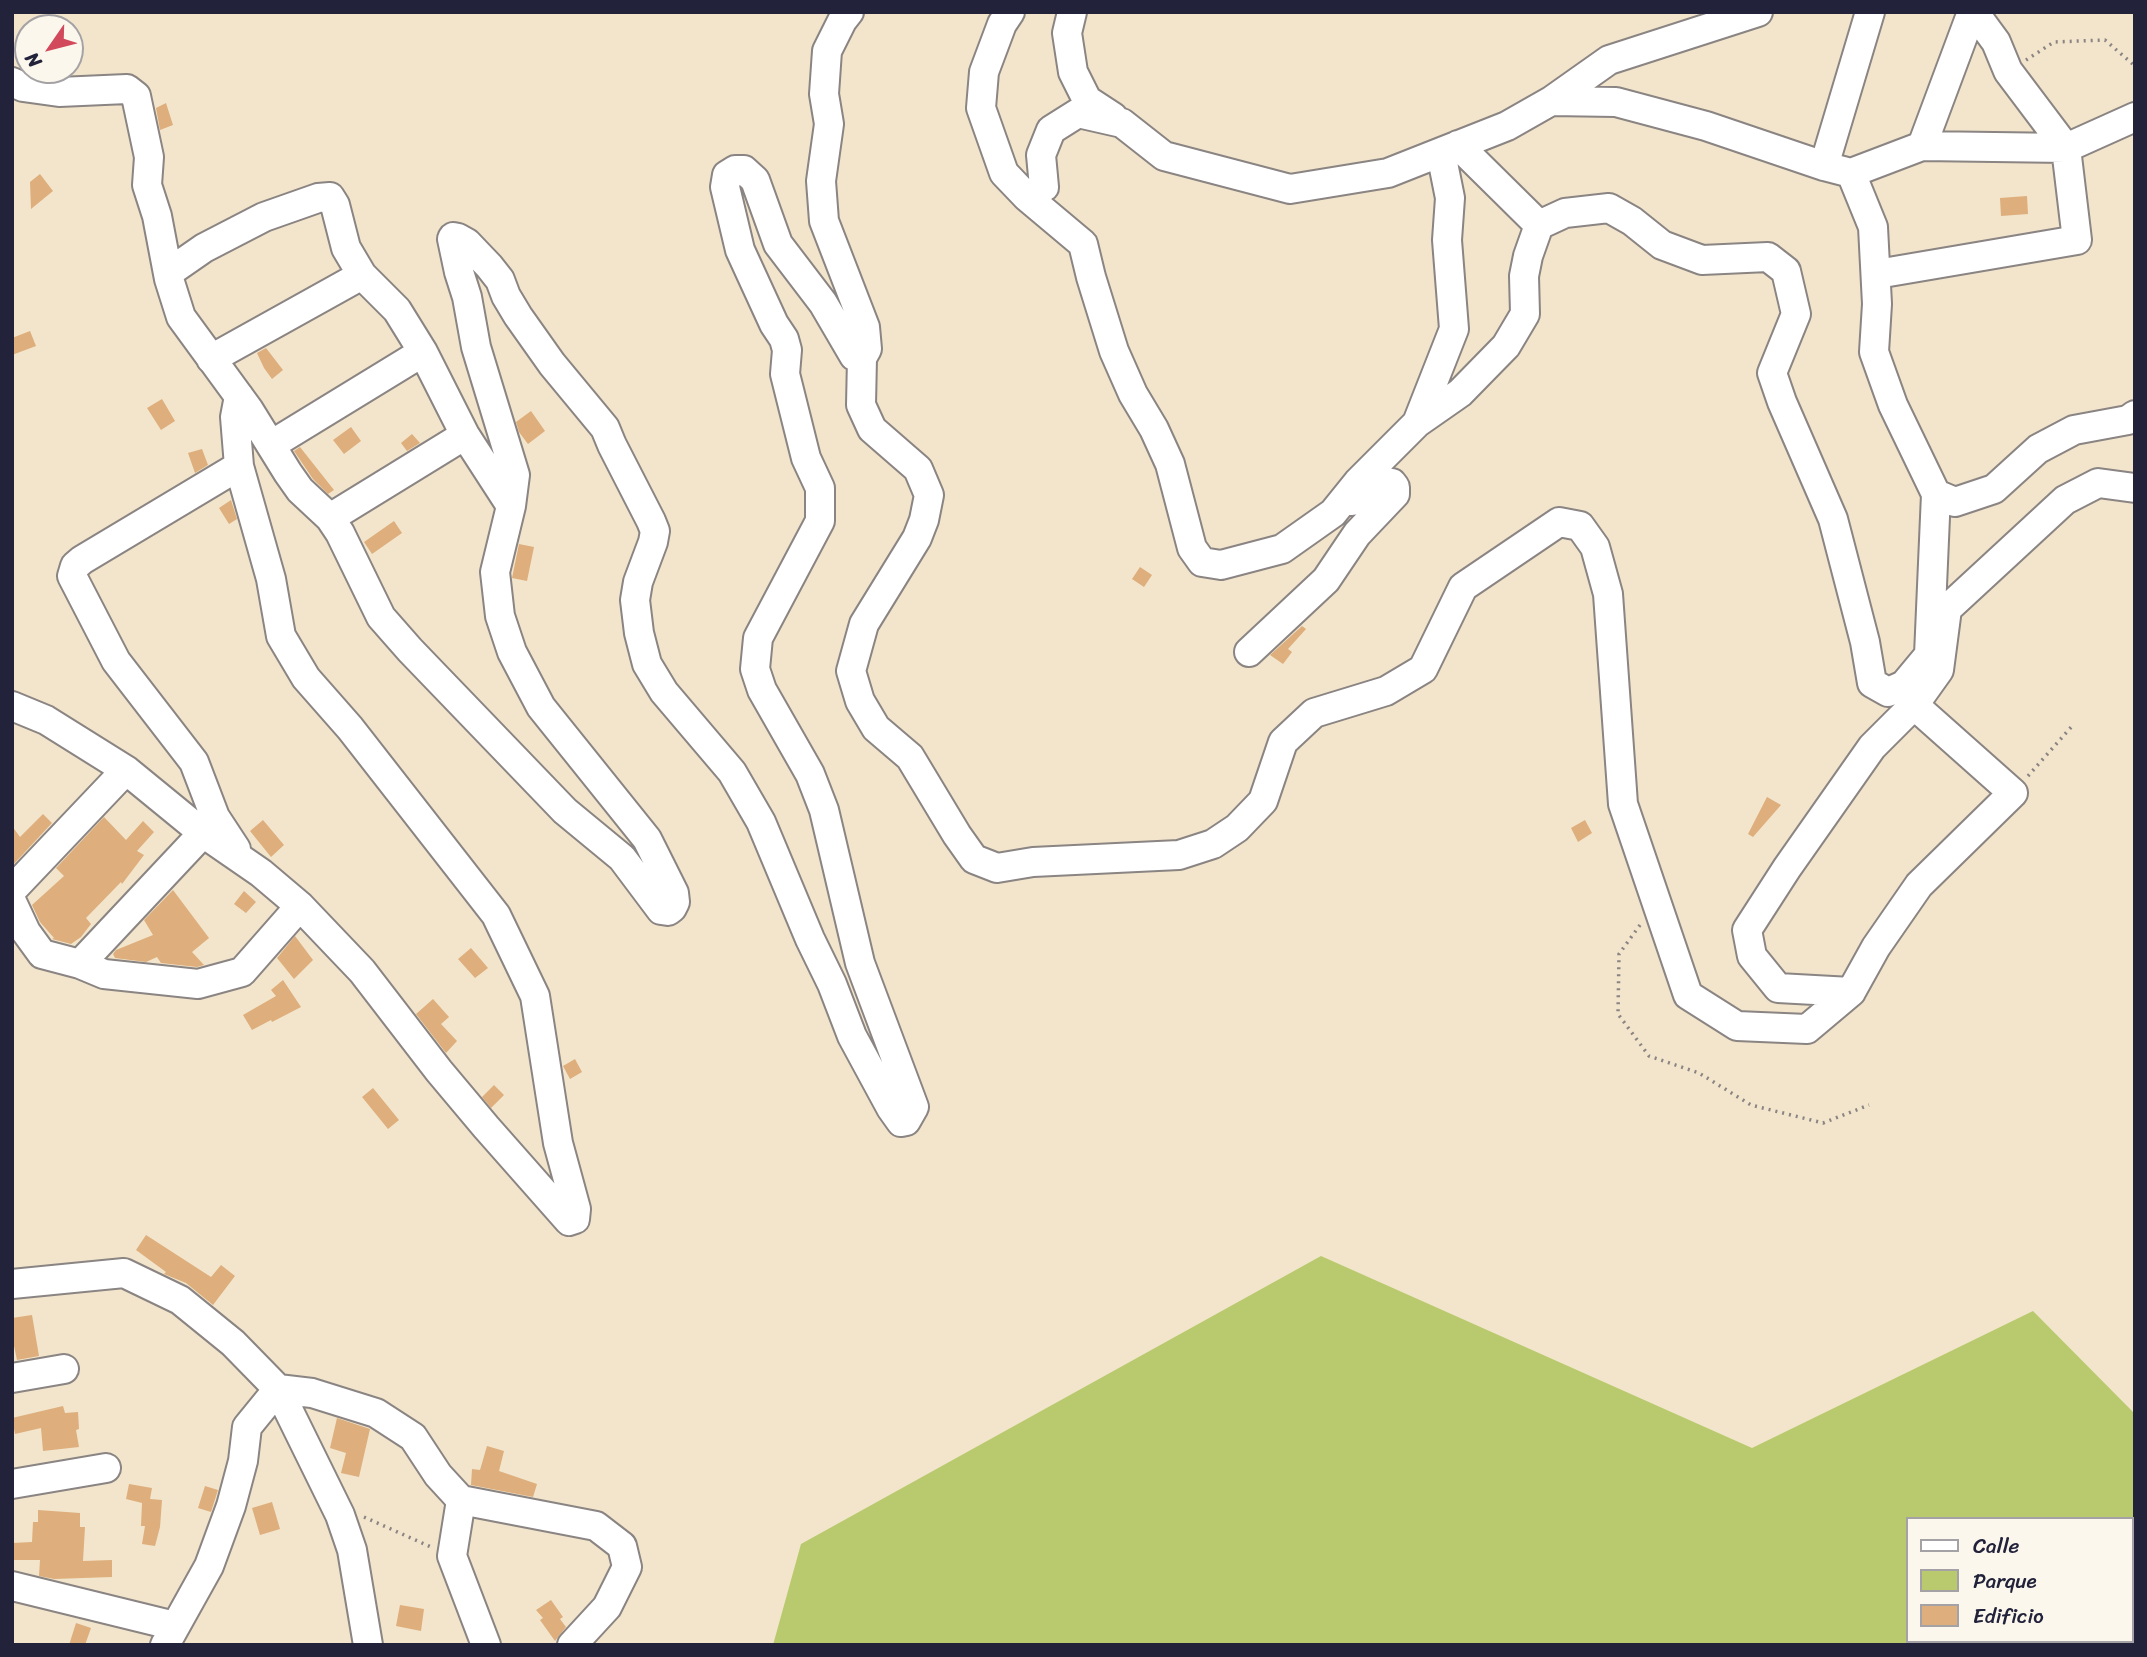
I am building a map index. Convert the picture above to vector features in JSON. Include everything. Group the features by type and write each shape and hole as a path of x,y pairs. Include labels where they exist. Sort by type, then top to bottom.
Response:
{"street":[{"path":"849,12 827,51 824,94 829,124 821,181 824,221 864,327 867,349 862,358 861,405 872,429 918,469 929,495 917,538 864,624 851,671 860,701 876,728 910,757 974,859 997,868 1033,862 1179,855 1213,844 1237,828 1263,801 1283,742 1314,713 1386,691 1423,669 1463,587 1559,522 1580,526 1595,547 1608,594 1623,804 1688,995 1737,1026 1807,1029 1851,992 1876,947 1919,885 2013,793 1914,705"},
{"path":"1010,12 1002,24 984,72 982,108 1004,173 1027,197 1083,244 1114,351 1170,464 1192,548 1202,562 1221,565 1282,549 1363,492 1385,482 1392,483 1395,487 1395,494 1357,534 1326,580 1250,652"},
{"path":"1072,12 1067,33 1073,72 1087,100 1164,156 1290,188 1388,173 1507,125 1551,101 1609,60 1758,12"},
{"path":"1824,166 1870,12"},
{"path":"1877,274 2077,240 2066,148 2008,71 1996,42 1973,12"},
{"path":"1922,146 1973,12"},
{"path":"12,82 23,87 59,92 127,89 136,96 149,157 146,185 157,216 168,273 181,317 239,396 300,490 330,518 340,533 381,617 565,811 622,858 661,910 668,911 675,902 674,893 647,839 541,707 512,652 500,616 495,572 511,506 515,475 476,347 453,237 467,243 489,266 500,280 518,316 552,364 606,428 654,531 635,600 639,633 647,664 664,692 732,772 761,822 852,1036 901,1122 906,1121 914,1107 860,963 818,793 762,690 755,669 758,638 820,521 820,488 806,458 785,374 787,350 784,339 774,324 740,250 725,187 727,175 735,170 744,170 755,180 778,244 823,303 854,356 862,358"},
{"path":"1551,101 1616,102 1706,126 1851,173 1922,146 2066,148 2135,117"},
{"path":"1027,197 1044,187 1041,155 1051,130 1078,113 1122,123"},
{"path":"1449,149 1539,225"},
{"path":"1417,423 1454,329 1447,240 1449,149"},
{"path":"1851,173 1873,227 1877,274 1874,352 1893,405 1936,494 1940,670 1914,705 1872,747 1747,930 1752,956 1778,988 1851,992"},
{"path":"168,273 204,247 264,218 318,198 330,197 335,205 346,248 362,275 397,310 423,352 465,435 511,506"},
{"path":"1333,513 1358,482 1417,423 1460,393 1506,346 1525,314 1524,276 1539,225 1565,213 1609,208 1662,245 1702,260 1768,257 1786,271 1796,314 1772,373 1833,519 1865,642 1872,682 1888,692 1904,685 1929,655 1939,608 2065,500 2098,483 2135,488"},
{"path":"212,359 362,275"},
{"path":"271,445 423,352"},
{"path":"12,706 46,720 126,770 203,833 300,906 362,971 486,1127 569,1221 575,1220 576,1209 558,1143 536,996 496,915 350,728 306,678 281,636 271,579 239,466 235,417 239,396"},
{"path":"1936,494 1955,502 1994,489 2038,449 2074,430 2128,420 2135,415"},
{"path":"330,518 465,435"},
{"path":"239,466 82,560 75,566 72,576 116,661 194,762 215,817 244,862"},
{"path":"12,890 126,770"},
{"path":"80,964 203,833"},
{"path":"12,902 26,932 42,954 80,964 104,974 198,984 242,972 300,906"},
{"path":"12,1284 124,1273 180,1300 233,1342 278,1389 340,1515 352,1550 368,1645"},
{"path":"12,1378 64,1369"},
{"path":"278,1389 312,1393 376,1413 413,1437 438,1475 461,1500 596,1526 622,1546 626,1567 607,1607 572,1645"},
{"path":"12,1586 170,1636 209,1566 231,1506 243,1461 247,1427 278,1389"},
{"path":"12,1484 106,1468"},
{"path":"461,1500 452,1556 486,1645"}],"path":[{"path":"2008,71 2054,43 2105,40 2135,66"},
{"path":"2013,793 2074,725"},
{"path":"1656,904 1619,954 1618,1014 1648,1056 1699,1073 1751,1105 1823,1122 1869,1105"},
{"path":"361,1516 452,1556"}],"green space":[{"path":"1321,1256 1752,1448 2033,1311 2135,1414 2135,1645 773,1645 801,1544"}],"building":[{"path":"166,103 173,125 160,130 156,108"},
{"path":"40,174 53,191 31,209 30,182"},
{"path":"2027,196 2028,214 2001,216 2000,198"},
{"path":"30,331 36,346 12,355 12,338"},
{"path":"266,348 283,370 272,379 257,353"},
{"path":"162,399 175,421 161,430 147,408"},
{"path":"531,411 545,431 528,444 519,432 516,422"},
{"path":"351,427 361,441 344,454 333,440"},
{"path":"412,434 420,443 407,451 401,443"},
{"path":"300,447 334,490 328,494 313,479 294,451"},
{"path":"202,449 208,465 195,473 188,453"},
{"path":"231,500 237,519 229,524 219,508"},
{"path":"394,521 402,533 372,554 364,542"},
{"path":"519,544 534,547 527,581 512,578"},
{"path":"1140,567 1152,575 1144,587 1132,579"},
{"path":"1302,626 1306,629 1288,649 1292,652 1283,664 1270,655"},
{"path":"1767,797 1781,805 1753,837 1748,834"},
{"path":"43,814 52,823 12,866 12,826 20,837"},
{"path":"104,817 126,840 143,821 154,832 137,851 144,855 122,884 121,882 86,918 91,924 81,937 71,944 52,939 54,938 40,922 32,905 64,876 56,868"},
{"path":"263,820 284,845 271,857 250,831"},
{"path":"1585,820 1592,833 1578,842 1571,828"},
{"path":"173,890 209,938 192,952 204,965 197,967 161,963 157,957 146,962 115,958 113,954 116,950 153,935 144,920"},
{"path":"244,891 256,902 246,913 234,904"},
{"path":"295,936 313,960 294,979 277,958"},
{"path":"471,948 488,968 475,978 458,959"},
{"path":"283,980 301,1007 252,1030 243,1015 276,996 271,990"},
{"path":"433,999 449,1017 441,1024 457,1041 446,1053 416,1014"},
{"path":"575,1059 582,1072 570,1079 563,1066"},
{"path":"494,1085 504,1095 491,1108 482,1097"},
{"path":"373,1088 399,1120 388,1129 362,1097"},
{"path":"146,1235 211,1277 221,1265 235,1276 213,1305 186,1283 164,1274 166,1272 136,1250"},
{"path":"32,1315 39,1356 17,1360 12,1336 12,1318"},
{"path":"63,1406 65,1413 78,1412 79,1429 76,1430 79,1447 43,1451 41,1428 15,1434 12,1418"},
{"path":"337,1418 370,1429 359,1477 341,1473 346,1453 330,1448"},
{"path":"487,1446 504,1451 499,1471 537,1484 533,1497 471,1485 472,1469 480,1470"},
{"path":"129,1484 152,1488 150,1499 162,1500 155,1546 142,1544 145,1526 141,1526 142,1503 126,1499"},
{"path":"205,1486 218,1490 211,1512 198,1508"},
{"path":"272,1502 280,1529 260,1535 252,1508"},
{"path":"38,1510 80,1513 80,1527 85,1527 83,1561 112,1560 112,1577 54,1579 39,1576 40,1560 12,1560 12,1543 32,1542 33,1522 38,1522"},
{"path":"551,1600 563,1617 560,1619 566,1627 555,1641 536,1610"},
{"path":"400,1605 424,1609 421,1631 396,1626"},
{"path":"76,1623 91,1628 85,1645 69,1645"}]}
